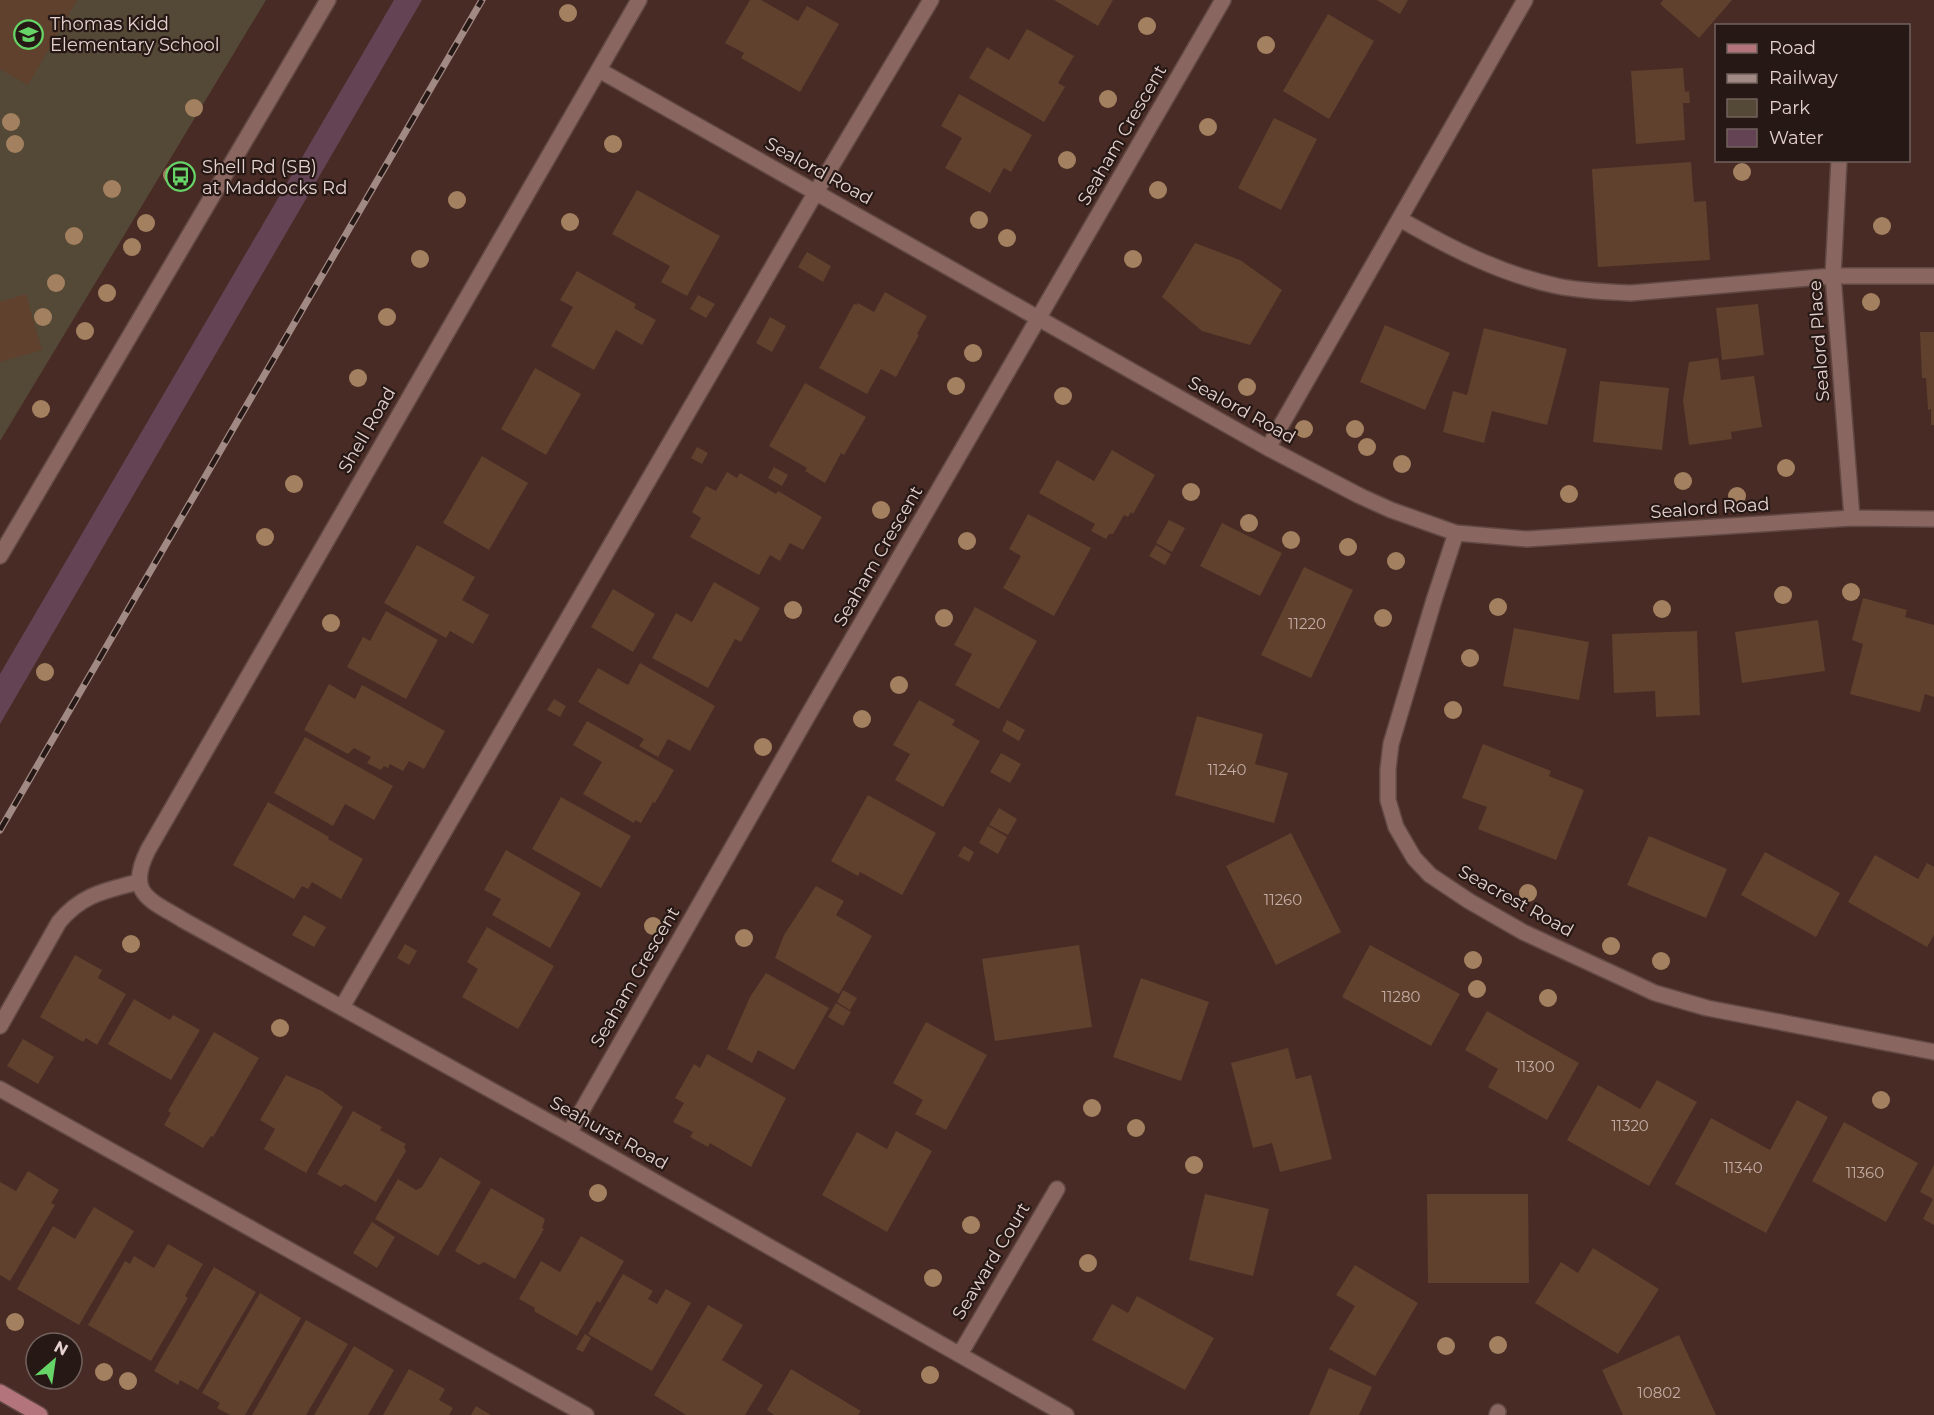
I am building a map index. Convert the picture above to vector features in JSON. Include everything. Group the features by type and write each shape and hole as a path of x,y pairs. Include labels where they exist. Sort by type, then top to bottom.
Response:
{"main road":[{"path":"0,1392 40,1415"}],"street":[{"path":"0,556 327,0"},
{"name":"Shell Road","path":"138,882 140,868 154,840 639,0"},
{"path":"342,1007 816,192 931,0"},
{"name":"Seaham Crescent","path":"569,1133 1223,0"},
{"path":"1268,448 1524,0"},
{"name":"Sealord Road","path":"599,70 1268,448 1370,500 1456,533 1527,539 1852,518 1934,519"},
{"name":"Sealord Place","path":"1839,162 1833,276 1852,518"},
{"path":"1400,219 1486,264 1558,286 1631,293 1833,276 1934,276"},
{"name":"Seacrest Road","path":"1456,533 1391,744 1388,800 1396,827 1414,858 1430,875 1523,932 1655,993 1707,1008 1934,1052"},
{"path":"0,1026 59,922 67,912 88,897 138,882"},
{"name":"Seahurst Road","path":"138,882 147,896 157,904 569,1133 1066,1415"},
{"path":"0,1089 586,1415"},
{"name":"Seaward Court","path":"960,1354 1057,1189"}],"green space":[{"path":"0,0 266,0 0,441"}],"water":[{"path":"394,0 422,0 0,724 0,674"}],"building":[{"name":"Thomas Kidd Elementary School","path":"0,0 77,0 28,85 0,69"},
{"path":"750,0 761,0 798,21 807,6 839,24 800,92 741,58 744,53 725,43"},
{"path":"1054,0 1113,0 1098,26"},
{"path":"1377,0 1408,0 1400,14"},
{"path":"1663,0 1732,0 1699,38 1660,4"},
{"path":"1328,14 1374,41 1329,119 1283,91"},
{"path":"1027,29 1074,56 1058,83 1065,87 1044,122 969,78 987,47 1009,60"},
{"path":"1683,68 1685,92 1689,91 1690,103 1683,103 1685,140 1636,144 1631,71"},
{"path":"959,94 1032,135 1011,172 1004,168 990,193 945,168 962,138 941,126"},
{"path":"1274,118 1317,139 1281,210 1238,188"},
{"path":"1691,162 1694,202 1706,201 1710,260 1598,267 1592,169"},
{"path":"637,190 720,236 687,296 661,282 670,266 612,234"},
{"path":"1195,243 1240,260 1282,290 1250,345 1202,331 1162,297"},
{"path":"807,252 831,266 823,282 798,267"},
{"path":"577,271 636,304 634,308 656,320 642,345 616,330 594,370 551,346 573,307 560,300"},
{"path":"885,292 927,316 896,377 881,369 867,394 819,368 854,304 858,303 874,312"},
{"path":"26,294 42,350 0,362 0,302"},
{"path":"698,295 715,304 706,318 690,309"},
{"path":"1758,304 1764,355 1722,360 1716,308"},
{"path":"770,317 786,326 772,352 756,343"},
{"path":"1385,325 1450,353 1425,410 1360,382"},
{"path":"1484,328 1567,349 1547,425 1492,411 1484,443 1443,432 1453,391 1467,395"},
{"path":"1920,332 1934,332 1934,425 1931,425 1931,409 1928,410 1926,378 1922,378"},
{"path":"1718,358 1721,380 1754,376 1762,427 1731,432 1732,439 1689,445 1683,400 1689,362"},
{"path":"535,368 581,394 546,455 501,429"},
{"path":"1600,381 1669,388 1662,450 1593,442"},
{"path":"805,383 866,417 844,455 841,453 825,483 805,471 807,468 769,446"},
{"path":"697,447 708,453 702,464 691,458"},
{"path":"1112,450 1155,475 1133,514 1131,512 1128,517 1124,515 1113,534 1109,534 1106,539 1091,531 1095,524 1039,493 1057,460 1094,481"},
{"path":"482,456 528,483 489,550 443,523"},
{"path":"774,467 788,475 782,486 768,478"},
{"path":"727,472 737,478 740,473 776,494 778,491 822,517 803,550 790,543 780,561 770,555 759,575 690,537 701,518 692,512 706,486 716,491"},
{"path":"1028,514 1091,548 1054,616 1003,588 1021,556 1009,549"},
{"path":"1169,520 1185,528 1172,552 1156,543"},
{"path":"1222,523 1282,553 1260,596 1200,566"},
{"path":"417,545 475,577 462,600 489,615 473,644 450,631 446,638 384,603"},
{"path":"1156,545 1171,554 1165,565 1149,556"},
{"path":"1304,567 1353,590 1311,678 1261,655"},
{"path":"714,582 760,608 741,642 735,639 708,688 652,658 676,613 692,622"},
{"path":"613,589 655,614 633,652 591,627"},
{"path":"1863,598 1907,610 1905,617 1934,625 1934,697 1925,694 1920,712 1850,694 1863,644 1852,640"},
{"path":"975,607 1037,641 999,709 955,685 972,654 954,645"},
{"path":"386,611 438,640 406,699 347,667 363,637 370,641"},
{"path":"1818,620 1825,671 1742,683 1735,632"},
{"path":"1514,628 1589,642 1579,700 1503,686"},
{"path":"1697,631 1700,715 1656,717 1655,691 1614,693 1612,634"},
{"path":"640,663 715,706 690,751 668,739 658,757 639,746 644,739 578,702 598,668 628,685"},
{"path":"329,684 355,699 362,685 445,731 424,769 409,761 403,771 390,764 388,768 384,766 381,770 367,763 371,757 354,748 348,754 304,730"},
{"path":"554,699 566,706 560,717 547,710"},
{"path":"919,700 955,720 952,725 980,741 943,807 895,780 910,754 893,745"},
{"path":"1197,716 1263,734 1255,764 1288,773 1274,823 1175,795"},
{"path":"1007,720 1025,730 1019,741 1002,731"},
{"path":"587,721 674,770 641,823 635,820 634,823 583,794 602,762 573,745"},
{"path":"305,737 393,786 374,820 345,804 333,826 274,793"},
{"path":"1483,744 1551,771 1549,776 1584,790 1556,860 1478,829 1487,807 1462,798"},
{"path":"1001,753 1021,764 1010,783 990,772"},
{"path":"868,795 936,833 902,895 860,872 858,876 831,861"},
{"path":"561,797 631,836 601,888 532,849"},
{"path":"268,802 363,859 341,899 312,882 308,889 302,886 294,899 233,865"},
{"path":"999,808 1017,819 1008,835 989,825"},
{"path":"988,826 1007,837 998,854 979,843"},
{"path":"1291,833 1341,932 1276,965 1226,866"},
{"path":"1649,836 1727,869 1706,918 1627,885"},
{"path":"964,846 974,852 969,862 958,856"},
{"path":"506,850 581,893 550,948 492,915 501,899 484,890"},
{"path":"1765,852 1840,893 1816,937 1741,895"},
{"path":"1875,855 1918,879 1927,863 1934,867 1934,935 1927,947 1848,902"},
{"path":"816,886 844,901 836,915 872,936 839,994 775,958 784,935"},
{"path":"304,915 326,927 314,947 292,935"},
{"path":"487,927 554,966 518,1029 462,997 478,969 467,962"},
{"path":"405,944 417,951 409,965 397,958"},
{"path":"1079,945 1092,1027 995,1041 982,959"},
{"path":"1370,945 1460,994 1431,1046 1342,997"},
{"path":"75,955 102,970 98,978 126,994 97,1045 86,1038 83,1042 40,1017"},
{"path":"766,973 829,1008 794,1070 758,1050 752,1063 727,1049 750,997"},
{"path":"1141,978 1209,1002 1181,1081 1113,1057"},
{"path":"843,990 857,998 850,1010 837,1002"},
{"path":"134,999 170,1020 173,1015 200,1030 171,1080 108,1044"},
{"path":"836,1003 851,1012 843,1026 828,1017"},
{"path":"1487,1011 1579,1063 1547,1120 1488,1087 1498,1069 1465,1050"},
{"path":"926,1022 987,1055 946,1130 915,1114 923,1100 893,1083"},
{"path":"214,1032 259,1058 213,1137 211,1136 203,1148 164,1125 171,1113 168,1111"},
{"path":"23,1039 54,1057 38,1084 7,1066"},
{"path":"1288,1048 1296,1079 1311,1075 1332,1159 1280,1172 1272,1143 1253,1148 1231,1063"},
{"path":"707,1054 786,1098 751,1167 710,1143 708,1147 690,1137 693,1132 673,1122 684,1103 675,1098 694,1064 700,1068"},
{"path":"286,1075 322,1091 343,1107 306,1173 264,1149 275,1129 260,1120"},
{"path":"1657,1080 1697,1102 1649,1186 1567,1140 1598,1085 1640,1109"},
{"path":"1797,1100 1828,1117 1766,1233 1675,1184 1711,1118 1770,1150"},
{"path":"353,1111 382,1127 380,1130 406,1144 404,1147 406,1151 376,1202 345,1184 341,1187 317,1174"},
{"path":"1844,1122 1918,1163 1886,1222 1812,1181"},
{"path":"896,1131 932,1151 887,1232 822,1195 857,1132 887,1149"},
{"path":"440,1157 481,1182 438,1256 375,1219 398,1179 416,1190 422,1187"},
{"path":"1934,1165 1934,1225 1923,1219 1933,1199 1920,1192"},
{"path":"28,1171 59,1190 51,1203 55,1205 10,1281 0,1275 0,1182 16,1191"},
{"path":"491,1188 545,1219 542,1228 544,1229 515,1279 484,1262 479,1265 455,1251"},
{"path":"1205,1194 1269,1209 1253,1276 1189,1260"},
{"path":"1427,1194 1528,1194 1529,1283 1428,1283"},
{"path":"94,1207 134,1231 79,1325 17,1289 53,1226 75,1239"},
{"path":"372,1222 395,1237 377,1268 353,1253"},
{"path":"581,1236 624,1261 600,1303 597,1301 577,1336 534,1311 535,1308 519,1299 541,1261 560,1272"},
{"path":"168,1244 203,1264 185,1296 188,1298 151,1361 88,1325 125,1261 130,1264 134,1256 154,1268"},
{"path":"1593,1248 1659,1289 1618,1354 1535,1303 1561,1262 1578,1273"},
{"path":"1355,1265 1418,1303 1375,1376 1329,1349 1355,1306 1336,1295"},
{"path":"214,1267 256,1292 198,1390 180,1380 178,1385 154,1371"},
{"path":"623,1274 653,1291 648,1299 657,1304 666,1289 691,1303 652,1371 588,1334"},
{"path":"260,1293 301,1318 245,1415 230,1415 217,1408 220,1403 202,1393"},
{"path":"1137,1296 1214,1338 1185,1390 1092,1340 1112,1304 1128,1313"},
{"path":"708,1305 743,1325 722,1360 763,1385 745,1415 686,1415 654,1395"},
{"path":"306,1320 348,1344 306,1415 252,1415"},
{"path":"585,1334 591,1338 583,1352 576,1349"},
{"path":"1679,1335 1716,1415 1623,1415 1602,1370"},
{"path":"354,1346 394,1370 368,1415 314,1415"},
{"path":"1329,1368 1372,1387 1359,1415 1309,1415"},
{"path":"409,1369 445,1389 439,1400 453,1408 449,1415 383,1415"},
{"path":"791,1369 861,1411 858,1415 774,1415 767,1410"},
{"path":"476,1406 491,1415 471,1415"}],"railway":[{"path":"0,830 482,0"}],"place":[{"name":"Thomas Kidd Elementary School","path":"29,34"},
{"name":"Shell Rd (SB) at Maddocks Rd","path":"181,177"}]}
